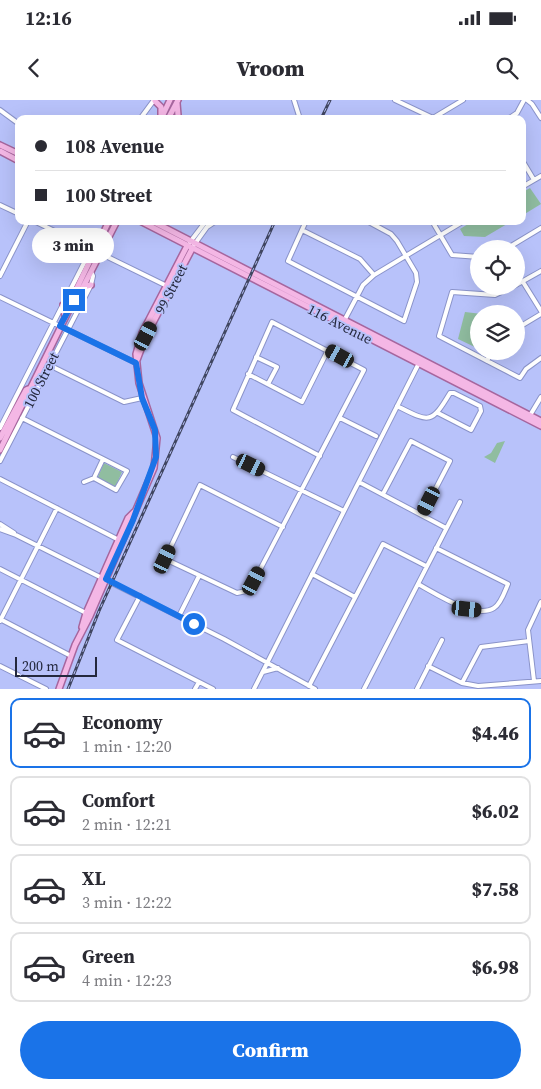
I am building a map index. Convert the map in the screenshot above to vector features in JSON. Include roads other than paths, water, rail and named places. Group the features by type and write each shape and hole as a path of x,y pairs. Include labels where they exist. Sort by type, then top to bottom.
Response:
{"main road":[{"path":"154,100 160,107 163,115"},
{"path":"165,115 167,107 174,100"},
{"path":"168,115 171,112 170,107 174,100"},
{"path":"174,100 178,115"},
{"path":"0,145 15,152"},
{"path":"0,151 15,158"},
{"name":"100 Street","path":"74,300 75,292 107,225"},
{"name":"100 Street","path":"0,450 16,407 28,389 115,225"},
{"name":"116 Avenue","path":"148,225 529,417 541,426"},
{"name":"116 Avenue","path":"158,225 191,245"},
{"name":"99 Street","path":"104,578 154,468 157,449 153,423 142,398 136,363 142,334 191,245"},
{"path":"83,287 92,285"},
{"path":"63,305 65,317"},
{"name":"100 Street","path":"3,442 29,392 28,389"},
{"path":"15,398 16,407"},
{"name":"116 Avenue","path":"529,417 541,420"},
{"path":"80,634 86,613 104,578"},
{"path":"59,689 104,578"}],"street":[{"path":"143,115 154,100 167,107"},
{"path":"294,100 299,115"},
{"path":"395,100 427,115"},
{"path":"438,115 463,100"},
{"path":"515,115 525,100 532,104 541,118"},
{"path":"0,110 15,121"},
{"path":"526,167 534,180"},
{"path":"526,185 541,176"},
{"path":"0,206 15,212"},
{"path":"0,276 26,225"},
{"path":"42,225 169,287"},
{"name":"99 Street","path":"191,245 204,225"},
{"name":"99 Street","path":"191,245 211,225"},
{"path":"304,225 288,261 404,320 417,282 416,273 391,234 374,225"},
{"path":"435,225 452,255 470,256"},
{"path":"343,322 363,285 374,275 457,225"},
{"path":"521,240 541,228"},
{"path":"302,230 360,259 374,275"},
{"name":"100 Street","path":"0,428 87,257 95,251"},
{"path":"525,281 541,271"},
{"path":"91,272 93,276 92,285"},
{"name":"100 Street","path":"0,461 3,442 22,418 67,329 92,285"},
{"path":"525,285 541,313 525,323"},
{"path":"470,293 452,292 439,336 520,378 526,369 541,358"},
{"path":"0,297 136,363"},
{"path":"283,527 200,485 165,559 237,593 246,591 251,587 283,527 302,491 340,418 364,370 272,322 233,410 320,456"},
{"path":"248,374 302,402 328,350"},
{"path":"256,357 277,367 268,384"},
{"path":"254,689 420,362"},
{"path":"49,365 124,402 142,398"},
{"path":"398,406 422,418 428,418 438,413 450,393 480,406 481,411 471,430 438,413"},
{"path":"529,417 541,397"},
{"path":"22,418 127,471 119,488 113,490 94,478"},
{"path":"340,418 376,436"},
{"path":"383,494 411,441 450,461 422,515"},
{"path":"234,457 344,511"},
{"path":"84,482 94,478 103,459"},
{"path":"0,479 121,541"},
{"path":"359,482 446,528"},
{"path":"364,689 460,502"},
{"path":"57,508 0,620 71,656"},
{"path":"0,524 16,535"},
{"path":"0,529 140,596 279,668 315,689"},
{"path":"309,686 384,544 426,566"},
{"path":"418,584 467,609 492,610 497,607 508,584 436,548"},
{"path":"0,569 86,613"},
{"path":"312,574 355,597"},
{"path":"178,616 199,576"},
{"path":"140,596 118,640 214,689"},
{"path":"534,681 529,641 530,624 541,602"},
{"path":"417,689 442,640"},
{"path":"462,683 481,647 529,641"},
{"path":"0,666 46,689"},
{"path":"428,666 462,683 478,686 541,681"},
{"path":"262,674 268,670 279,668"},
{"path":"195,689 199,682"},
{"path":"513,683 514,689"}],"railway":[{"path":"323,115 330,100"},
{"path":"68,689 99,611 273,225"}]}
